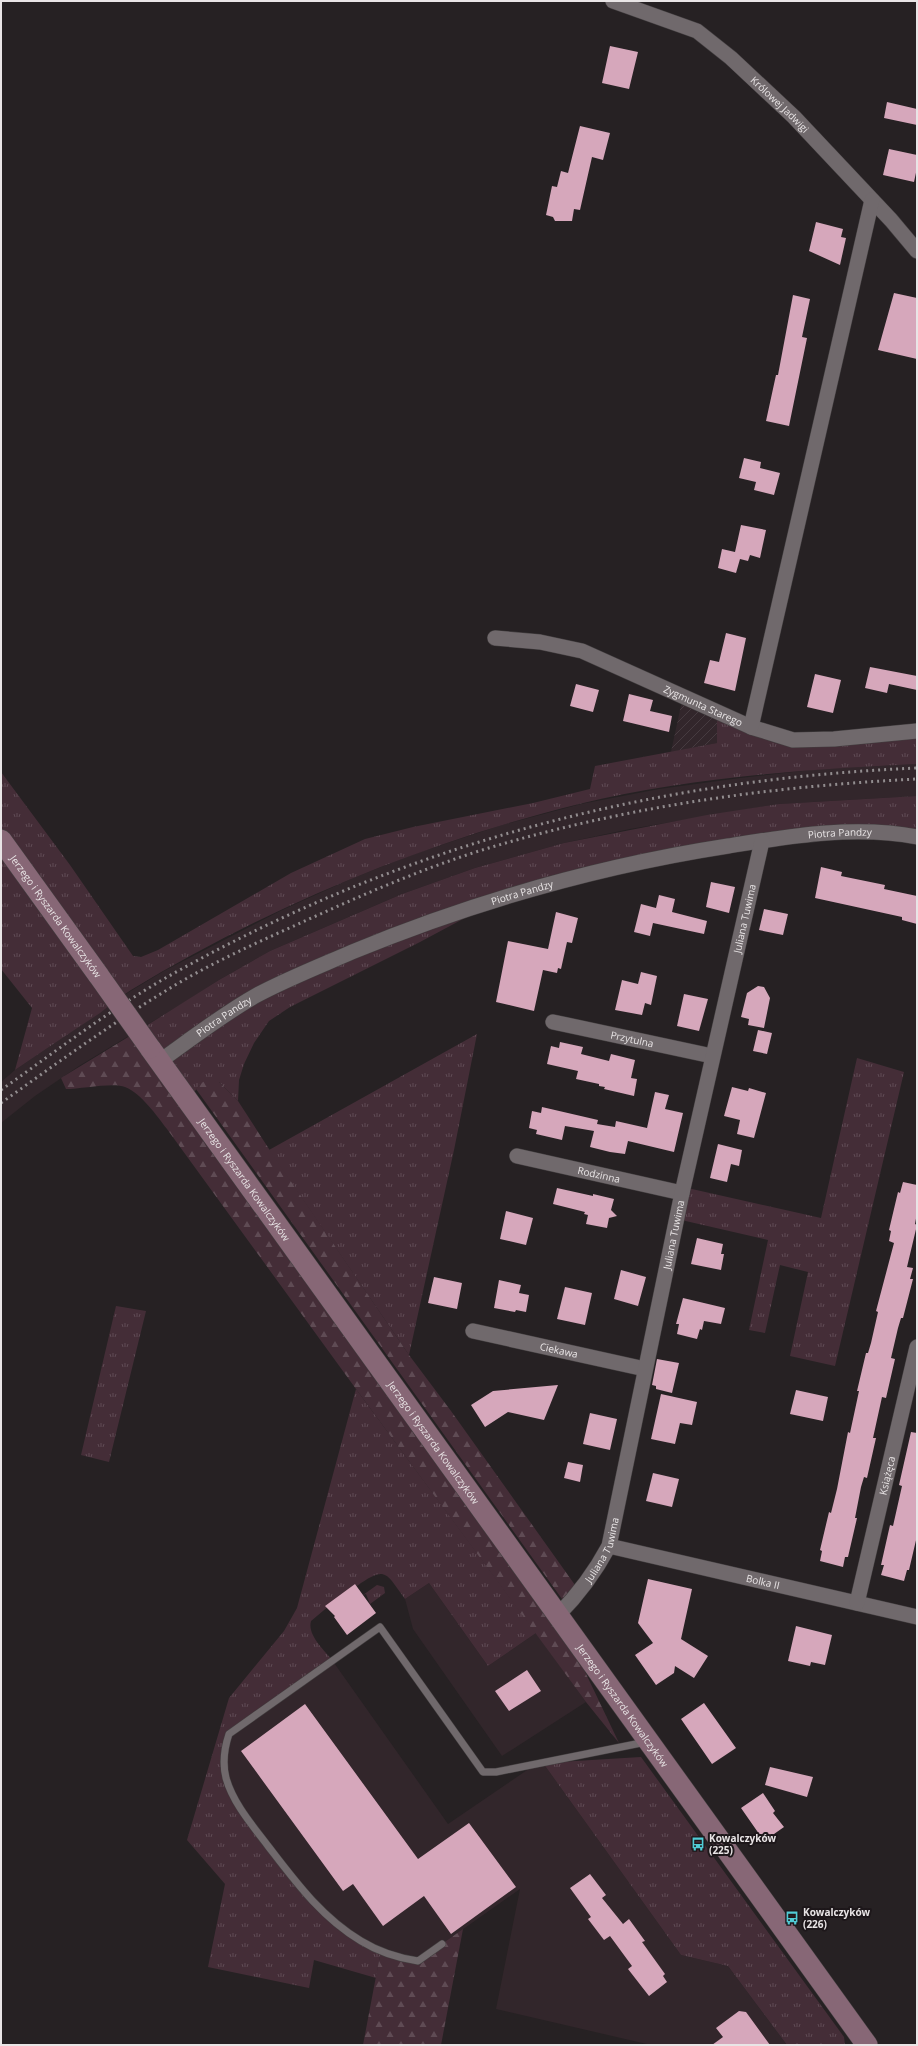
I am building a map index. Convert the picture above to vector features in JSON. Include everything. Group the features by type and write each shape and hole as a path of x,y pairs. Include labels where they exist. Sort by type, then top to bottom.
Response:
{"main road":[{"name":"Jerzego i Ryszarda Kowalczyków","path":"1,840 867,2045"}],"street":[{"name":"Królowej Jadwigi","path":"613,1 697,31 746,71 769,92 872,200 917,251"},
{"path":"751,727 872,200"},
{"name":"Zygmunta Starego","path":"495,638 540,642 582,651 751,727 793,740 812,741 917,731"},
{"name":"Piotra Pandzy","path":"155,1055 257,995 317,967 439,918 504,897 664,856 762,841 842,832 879,831 917,837"},
{"name":"Juliana Tuwima","path":"558,1615 596,1571 609,1546 682,1193 762,841"},
{"name":"Przytulna","path":"553,1022 712,1056"},
{"name":"Rodzinna","path":"517,1156 682,1193"},
{"name":"Ciekawa","path":"473,1330 645,1369"},
{"name":"Książęca","path":"857,1603 917,1347"},
{"name":"Bolka II","path":"609,1546 917,1617"}],"lane":[{"path":"442,1944 418,1961 395,1957 361,1941 332,1920 308,1897 254,1828 235,1800 226,1779 223,1760 229,1734 380,1627 483,1772 496,1772 633,1746 649,1741"}],"shaded area":[{"path":"683,696 717,712 717,743 671,752"},
{"path":"917,764 917,796 779,804 630,829 564,843 475,868 402,894 270,951 219,980 79,1066 35,1096 1,1123 1,1082 15,1070 129,992 164,971 280,911 353,878 414,854 502,825 581,804 659,789 820,769"},
{"path":"429,1583 488,1666 536,1633 586,1702 502,1756 413,1629 405,1599"},
{"path":"332,1660 448,1824 536,1764 543,1763 681,1955 728,1966 787,2045 651,2045 496,2009 520,1889 418,1961 395,1957 332,1920 254,1828 229,1784 225,1746 229,1734"}],"green space":[{"path":"717,712 777,736 917,731 917,764 790,772 662,787 579,804 462,838 348,880 238,931 184,959 131,990 100,1013 15,1070 32,1008 1,969 1,772 70,865 133,956 141,957 158,950 291,873 365,839 413,827 533,803 590,789 595,766 717,743"},
{"path":"917,796 917,837 798,836 504,897 420,942 290,1007 269,1021 254,1043 244,1064 239,1080 238,1101 219,1082 200,1084 188,1101 138,1031 219,980 270,951 402,894 475,868 564,843 707,815 779,804"},
{"path":"138,1031 558,1615 619,1743 586,1702 154,1112 143,1099 125,1087 105,1085 66,1089 61,1078"},
{"path":"477,1034 454,1150 409,1355 269,1150"},
{"path":"857,1058 904,1072 835,1366 790,1356 808,1272 780,1265 765,1333 749,1330 768,1240 677,1219 683,1187 821,1218"},
{"path":"211,1077 219,1082 238,1101 409,1355 451,1411 580,1592 567,1606 196,1089 200,1084"},
{"path":"116,1306 146,1311 109,1462 81,1455"},
{"path":"356,1389 536,1633 488,1666 429,1583 405,1599 389,1578 380,1574 367,1579 357,1586 355,1584 311,1621 311,1632 332,1660 236,1727 225,1746 226,1779 254,1828 332,1920 381,1950 376,1978 314,1960 309,1988 208,1967 225,1884 187,1840 229,1698 284,1631 297,1608"},
{"path":"377,1585 384,1587 385,1593 370,1604 366,1594 363,1595"},
{"path":"641,1757 844,2037 845,2045 787,2045 728,1966 681,1955 543,1763"},
{"path":"463,1929 441,2045 363,2045 381,1950 418,1961"}],"building":[{"path":"610,46 638,52 629,89 602,83"},
{"path":"887,102 917,109 917,125 884,118"},
{"path":"580,126 610,133 603,160 592,157 580,210 574,209 572,221 555,221 553,217 546,215 552,186 557,187 561,171 568,173"},
{"path":"889,149 917,155 917,168 914,182 883,175"},
{"path":"816,222 843,229 841,237 846,238 840,265 809,251"},
{"path":"894,293 917,298 917,359 878,350"},
{"path":"793,295 810,299 802,337 807,338 789,426 766,421 776,375 778,375"},
{"path":"744,458 761,462 760,468 780,473 774,495 754,490 756,482 739,478"},
{"path":"741,525 766,530 760,558 750,555 748,561 740,559 736,573 718,568 722,549 735,552"},
{"path":"726,633 746,638 735,691 704,683 710,660 719,662"},
{"path":"870,667 917,676 917,690 889,684 887,693 865,688"},
{"path":"815,674 841,680 833,713 807,707"},
{"path":"576,684 599,690 593,712 570,706"},
{"path":"629,694 653,700 650,711 672,716 669,732 623,721"},
{"path":"821,867 842,872 841,876 885,885 884,889 917,896 917,924 902,920 902,917 815,898"},
{"path":"711,882 735,887 729,913 706,907"},
{"path":"659,895 675,899 672,912 707,921 704,934 653,923 650,936 634,932 641,904 656,908"},
{"path":"764,909 788,914 783,935 759,930"},
{"path":"556,912 578,918 572,943 567,942 561,969 558,968 557,973 543,970 534,1011 496,1002 508,941 548,949"},
{"path":"641,972 657,976 651,1005 645,1003 642,1015 615,1010 622,980 638,984"},
{"path":"758,986 764,987 770,998 764,1028 748,1025 749,1019 741,1017 747,993"},
{"path":"684,994 708,999 699,1031 677,1026"},
{"path":"758,1030 772,1033 767,1054 753,1051"},
{"path":"560,1042 583,1047 581,1054 609,1061 611,1054 635,1060 631,1078 637,1079 634,1096 604,1089 605,1087 599,1086 599,1084 576,1079 578,1071 547,1064 551,1046 559,1048"},
{"path":"732,1087 748,1091 749,1088 766,1093 754,1138 737,1134 740,1120 724,1116"},
{"path":"655,1092 669,1095 665,1109 683,1113 674,1152 628,1141 625,1154 610,1152 590,1147 594,1131 565,1126 562,1140 536,1134 537,1130 529,1128 532,1111 541,1113 542,1107 598,1120 597,1124 615,1127 616,1121 647,1128"},
{"path":"718,1144 742,1150 739,1166 731,1164 727,1182 710,1178"},
{"path":"903,1182 917,1185 917,1213 915,1224 917,1225 907,1267 913,1268 910,1279 913,1279 903,1318 901,1318 898,1328 891,1358 895,1359 886,1398 882,1397 873,1438 876,1438 867,1478 864,1477 861,1487 855,1518 857,1518 848,1557 845,1557 843,1567 820,1561 822,1551 820,1550 829,1512 831,1513 837,1489 848,1432 850,1433 859,1391 857,1391 866,1353 868,1353 871,1343 878,1312 876,1311 894,1243 889,1241 891,1231 889,1230 898,1192 900,1193"},
{"path":"557,1188 614,1199 611,1210 617,1216 609,1218 607,1228 586,1224 588,1215 584,1214 585,1212 553,1204"},
{"path":"506,1211 533,1218 526,1245 500,1239"},
{"path":"697,1238 723,1244 721,1254 724,1254 721,1270 691,1264"},
{"path":"621,1270 646,1277 638,1306 614,1299"},
{"path":"434,1277 462,1283 457,1309 428,1303"},
{"path":"499,1280 521,1285 519,1293 529,1295 526,1312 516,1310 515,1312 494,1308"},
{"path":"565,1287 592,1293 585,1325 557,1319"},
{"path":"683,1298 725,1308 721,1324 704,1321 702,1330 700,1329 697,1339 677,1334 679,1324 676,1324"},
{"path":"657,1359 679,1363 672,1393 656,1389 656,1386 652,1385"},
{"path":"558,1385 544,1420 508,1412 485,1427 471,1405 493,1391"},
{"path":"796,1390 828,1397 823,1421 790,1414"},
{"path":"661,1394 697,1402 692,1425 680,1423 675,1444 651,1439"},
{"path":"590,1413 617,1419 610,1450 583,1444"},
{"path":"911,1432 917,1433 917,1536 909,1570 907,1570 904,1581 881,1575 884,1565 881,1565 890,1525 893,1526 902,1486 899,1485"},
{"path":"568,1462 583,1465 580,1482 564,1478"},
{"path":"653,1473 679,1479 672,1507 646,1501"},
{"path":"648,1579 692,1589 681,1639 708,1656 694,1678 675,1666 674,1673 656,1685 635,1655 653,1643 638,1623"},
{"path":"355,1584 376,1613 347,1635 334,1617 335,1616 325,1606"},
{"path":"796,1626 832,1635 825,1665 811,1662 810,1666 788,1661"},
{"path":"527,1670 541,1691 509,1711 495,1691"},
{"path":"704,1703 736,1748 712,1764 681,1719"},
{"path":"305,1704 418,1859 469,1823 516,1887 451,1934 424,1896 383,1926 353,1884 343,1891 241,1751"},
{"path":"770,1767 813,1777 807,1797 765,1785"},
{"path":"763,1793 775,1811 773,1813 784,1827 764,1841 741,1808"},
{"path":"590,1874 606,1895 602,1898 623,1924 629,1919 645,1941 642,1942 665,1974 663,1976 667,1982 649,1996 628,1969 632,1966 610,1936 604,1940 588,1919 591,1917 570,1888"},
{"path":"739,2011 746,2012 770,2045 712,2045 723,2037 716,2028"}],"railway":[{"path":"1,1090 132,998 178,971 265,926 354,887 444,853 536,826 629,803 723,786 819,775 917,768"},
{"path":"1,1103 113,1025 159,995 212,964 398,880 468,854 596,820 702,800 809,787 917,779"}],"place":[{"name":"Kowalczyków (225)","path":"698,1844"},
{"name":"Kowalczyków (226)","path":"792,1918"}]}
